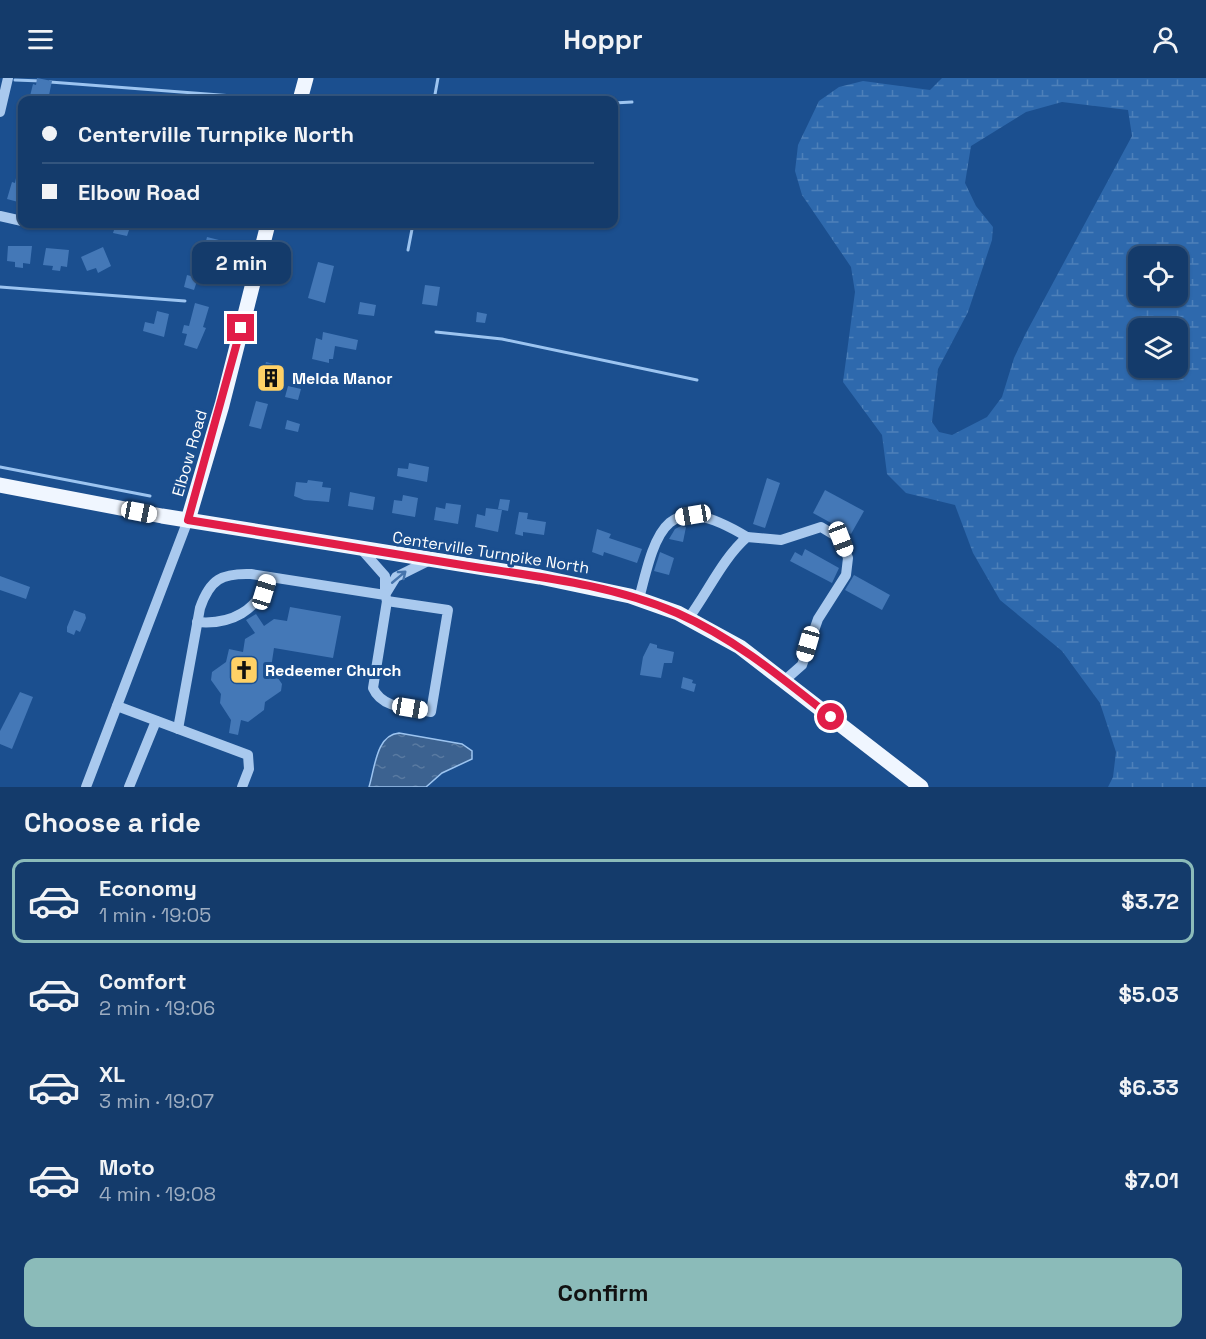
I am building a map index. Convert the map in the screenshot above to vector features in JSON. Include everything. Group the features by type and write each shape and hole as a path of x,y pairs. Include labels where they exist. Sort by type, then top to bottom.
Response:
{"main road":[{"path":"301,96 306,78"},
{"name":"Elbow Road","path":"188,520 222,405 267,228"},
{"name":"Centerville Turnpike North","path":"0,485 362,550 585,585 639,599 688,619 740,647 921,787"}],"street":[{"path":"0,112 8,78"},
{"path":"0,216 18,220"},
{"path":"639,599 654,542 659,532 673,521 703,515 747,537 781,540 821,527 841,539 848,558 846,575 818,619 802,665 785,680"},
{"name":"Elbow Road","path":"86,787 188,520"},
{"path":"688,619 711,587 733,549 747,537"},
{"path":"178,729 197,622 205,593 215,581 231,573 268,577 386,598 448,610 430,712 389,704 377,697 373,688 386,598 385,576 362,550"},
{"path":"386,598 396,577 430,560"},
{"path":"197,622 224,622 238,616 253,606 264,592 268,577"},
{"path":"117,706 248,755 249,769 242,787"},
{"path":"129,787 156,721"}],"green space":[{"path":"942,78 1206,78 1206,787 1108,787 1113,777 1116,752 1100,703 1062,651 1000,600 973,553 955,505 906,493 887,474 882,435 843,382 855,292 851,267 802,195 795,171 798,145 819,101 839,87 863,81 930,90","holes":["1062,102 1128,110 1132,136 1026,333 1014,358 1002,397 987,417 952,435 939,432 932,422 938,369 968,312 992,240 993,227 976,206 965,183 971,146 1026,112"]}],"water":[{"path":"399,733 462,744 472,751 472,759 442,773 426,787 369,787 381,746 391,735"}],"building":[{"path":"37,78 52,81 49,96 30,96 33,84 36,85"},
{"path":"18,168 18,202 7,199 12,182 15,183"},
{"path":"115,228 130,228 127,236 113,233"},
{"path":"207,237 219,240 214,265 201,262"},
{"path":"8,246 32,246 30,264 23,263 23,268 15,267 15,262 7,261"},
{"path":"103,247 111,266 98,273 96,268 87,271 81,257"},
{"path":"46,248 69,250 67,267 61,266 60,271 52,270 53,266 43,265"},
{"path":"318,262 334,266 325,303 308,298"},
{"path":"187,275 198,278 194,290 184,287"},
{"path":"425,285 440,287 437,306 422,304"},
{"path":"360,302 376,305 374,316 358,314"},
{"path":"195,303 209,307 203,327 206,328 197,349 184,345 187,334 182,333 184,325 189,326"},
{"path":"157,311 169,314 164,337 143,331 145,322 154,324"},
{"path":"477,312 487,314 485,323 476,322"},
{"path":"323,332 358,340 356,350 335,346 333,359 329,359 329,363 312,359 316,338 322,340"},
{"name":"Melda Manor","path":"266,362 278,365 276,373 281,375 279,382 274,381 272,390 259,387"},
{"path":"288,386 301,389 298,400 285,397"},
{"path":"256,401 268,404 261,429 249,426"},
{"path":"287,420 300,424 298,432 285,429"},
{"path":"409,463 429,467 427,482 397,476 398,468 408,469"},
{"path":"767,478 780,483 765,528 753,524"},
{"path":"308,480 323,482 322,487 331,488 329,502 304,500 294,496 296,482 307,483"},
{"path":"825,490 864,511 851,534 813,513"},
{"path":"350,492 375,497 373,510 348,506"},
{"path":"403,495 418,498 415,517 392,513 394,500 402,501"},
{"path":"500,499 510,500 508,511 498,509"},
{"path":"446,503 461,505 458,524 434,520 436,507 445,509"},
{"path":"486,508 502,510 498,532 475,527 477,514 485,516"},
{"path":"519,512 528,513 527,519 546,522 544,535 523,532 523,536 515,534"},
{"path":"681,526 686,527 683,542 669,539 675,529"},
{"path":"597,529 611,534 609,538 642,549 637,563 604,552 603,556 592,552"},
{"path":"805,549 839,568 832,583 790,561 795,552 802,556"},
{"path":"660,552 674,558 669,575 654,571"},
{"path":"854,575 890,595 882,610 845,590"},
{"path":"0,576 30,587 26,599 0,590"},
{"name":"Redeemer Church","path":"290,607 341,616 333,658 274,648 271,668 282,684 281,691 265,702 264,710 248,722 241,720 238,735 229,733 231,720 220,703 221,694 211,680 212,672 226,662 229,649 243,652 245,639 255,633 246,620 256,614 264,626 274,619 287,621"},
{"path":"74,610 85,614 86,618 80,632 76,630 74,635 67,632 67,627"},
{"path":"650,643 657,645 657,648 674,652 672,663 664,663 661,678 640,675 643,657"},
{"path":"683,677 693,680 692,683 696,684 694,692 681,688"},
{"path":"20,692 33,697 12,749 0,744 0,731"}],"waterway":[{"path":"435,96 438,78"},
{"path":"15,80 41,81"},
{"path":"50,82 234,96"},
{"path":"618,103 632,102"},
{"path":"408,250 412,228"},
{"path":"0,287 185,301"},
{"path":"436,332 502,339 697,380"},
{"path":"0,467 150,496"}],"place":[{"name":"Melda Manor","path":"271,378"},
{"name":"Redeemer Church","path":"244,670"}],"route":[{"path":"241,328 222,405 188,520 362,550 540,577 630,596 678,613 712,630 740,647 831,717"}]}
